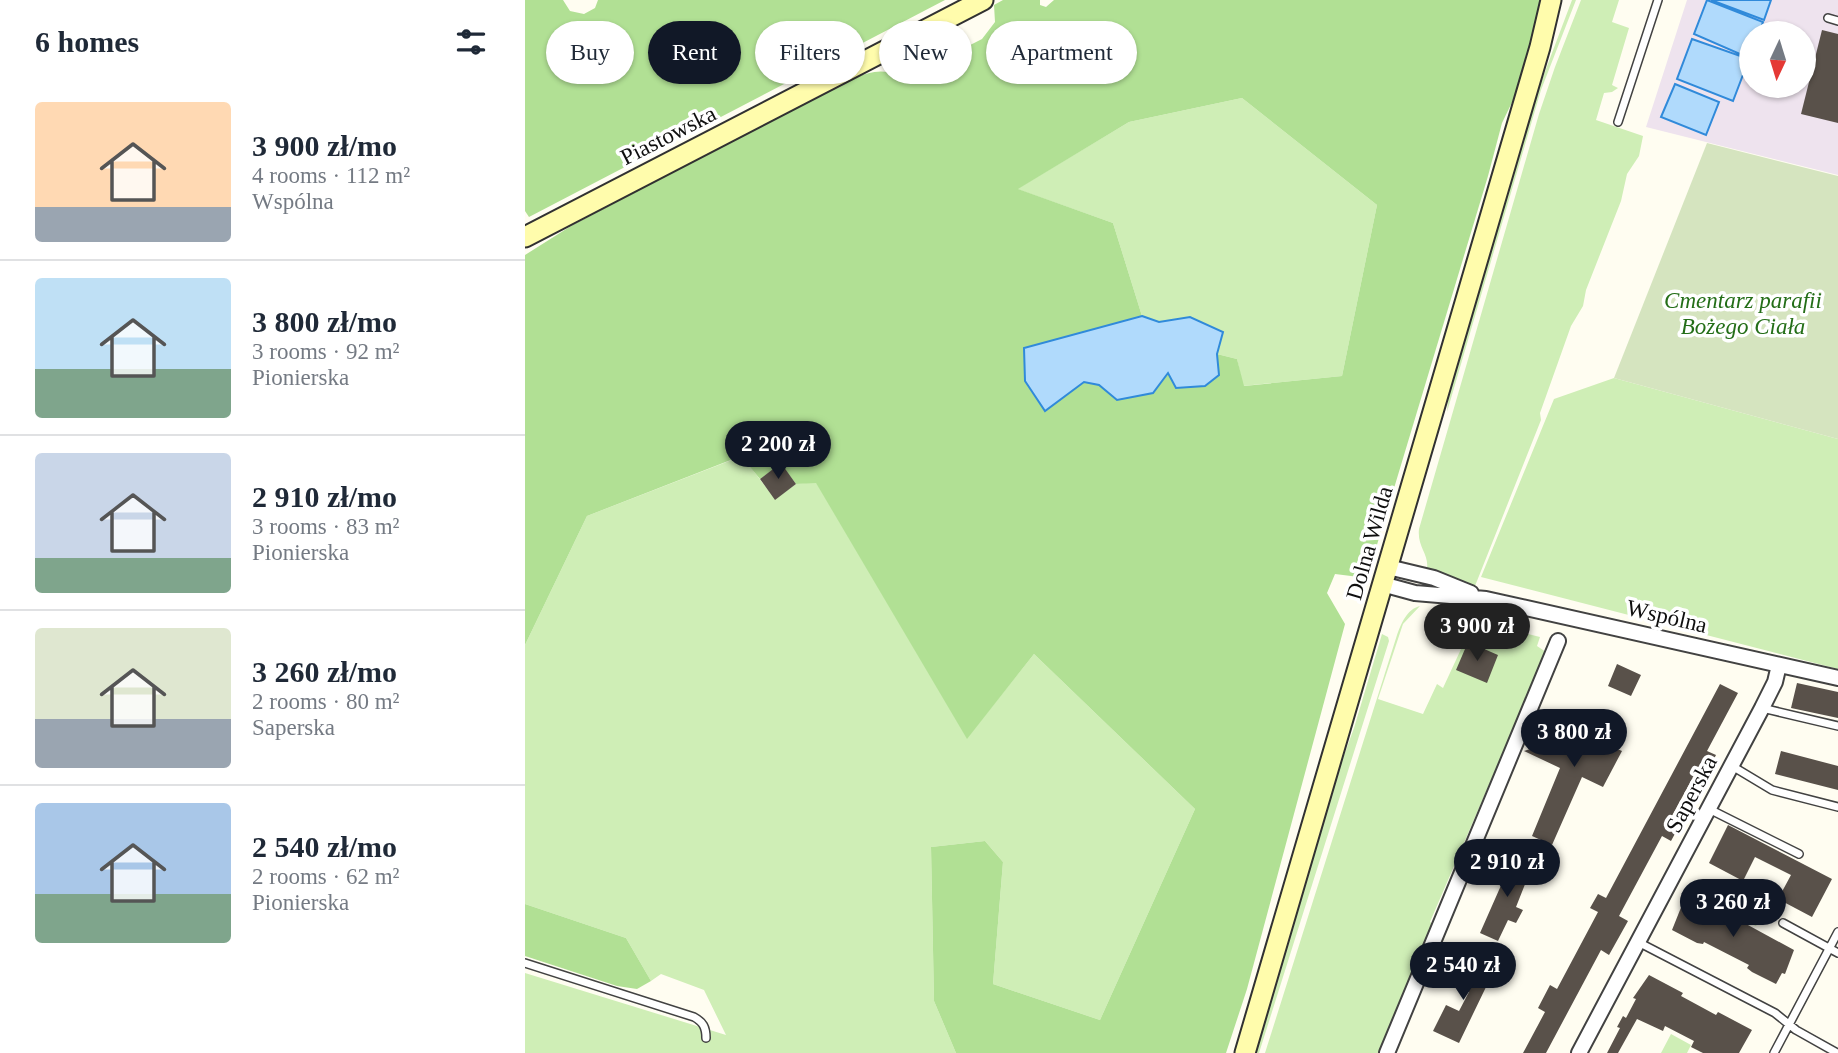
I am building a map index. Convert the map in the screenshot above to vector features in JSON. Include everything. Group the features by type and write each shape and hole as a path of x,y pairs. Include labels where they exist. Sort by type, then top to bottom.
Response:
{"main road":[{"name":"Piastowska","path":"525,237 983,0"},
{"name":"Dolna Wilda","path":"1245,1053 1540,47 1551,0"},
{"name":"Dolna Wilda","path":"1540,47 1564,0"}],"street":[{"name":"Wspólna","path":"1385,576 1415,593 1486,599 1838,678"},
{"path":"1387,1053 1558,641"},
{"name":"Saperska","path":"1579,1053 1762,708 1775,682 1779,665"}],"lane":[{"path":"1618,122 1658,0"},
{"path":"1828,18 1838,20"},
{"path":"1762,708 1838,726"},
{"path":"1732,766 1772,790 1838,807"},
{"path":"1709,809 1799,854"},
{"path":"1783,923 1838,953"},
{"path":"1774,1053 1838,932"},
{"path":"1638,942 1775,1013 1837,1053"},
{"path":"525,963 694,1017 702,1022 706,1029 706,1038"}],"shaded area":[{"path":"1687,0 1838,0 1838,175 1646,127"}],"green space":[{"path":"525,0 563,0 570,11 584,14 595,8 598,0 945,0 905,21 879,21 879,34 865,42 865,21 755,21 755,84 784,84 529,217 525,211"},
{"path":"1003,0 1040,0 1040,5 1046,7 1054,0 1541,0 1542,6 1515,96 1502,123 1367,578 1335,574 1327,593 1345,624 1247,989 1226,1053 956,1053 934,1001 931,847 985,841 1003,862 993,984 1100,1020 1195,809 1034,654 967,739 816,483 796,484 781,464 760,479 741,456 587,516 525,645 525,255 571,226 832,88 841,84 865,84 865,74 879,72 879,84 972,84 972,44 986,34 986,84 1137,84 1137,21 995,21 994,5","holes":["1242,98 1377,205 1342,376 1244,386 1237,359 1217,354 1219,375 1169,372 1117,399 1099,385 1084,381 1024,348 1142,316 1113,223 1018,189 1129,122"]},
{"path":"1572,0 1576,0 1541,90 1447,412 1449,385 1535,98"},
{"path":"1581,0 1619,0 1612,22 1629,28 1612,85 1618,88 1604,93 1596,120 1643,136 1639,156 1627,174 1621,201 1586,290 1583,306 1571,326 1540,413 1541,420 1475,586 1427,568 1419,529 1539,114"},
{"path":"1242,98 1377,205 1342,376 1243,386 1237,359 1217,354 1190,317 1159,322 1142,316 1113,223 1017,189 1129,122"},
{"name":"Cmentarz parafii Bożego Ciała","path":"1707,143 1838,176 1838,439 1614,378"},
{"path":"1614,378 1838,439 1838,669 1481,577 1554,399"},
{"path":"742,456 775,499 796,484 816,482 967,738 1034,654 1195,809 1100,1020 993,984 1003,862 985,841 931,847 934,1001 956,1053 525,1053 525,973 726,1035 704,990 661,974 651,981 626,938 525,904 525,645 587,516"},
{"path":"1420,606 1403,624 1378,699 1423,714 1437,684 1443,688 1474,621 1540,637 1537,646 1546,652 1430,922 1437,927 1382,1053 1265,1053 1397,635 1408,614"},
{"path":"1382,634 1388,637 1389,641 1259,1053 1252,1053 1324,810 1354,728"},
{"path":"1739,891 1767,906 1756,926 1728,913"},
{"path":"525,904 626,938 651,981 637,989 617,986 525,956"},
{"path":"1671,1034 1691,1045 1687,1053 1661,1053"}],"water":[{"path":"1707,0 1760,21 1739,21 1739,54 1694,34"},
{"path":"1711,0 1771,0 1764,20"},
{"path":"1692,39 1739,55 1739,85 1733,101 1677,79"},
{"path":"1675,84 1719,102 1706,135 1661,117"},
{"path":"1142,316 1159,322 1190,317 1223,332 1217,354 1219,375 1205,386 1176,388 1168,373 1153,393 1117,400 1099,385 1084,382 1045,411 1025,381 1024,348"}],"building":[{"path":"1822,30 1838,34 1838,123 1801,114 1805,98 1817,98 1817,50"},
{"path":"781,463 796,484 775,500 760,479"},
{"path":"1468,642 1498,655 1487,683 1456,670"},
{"path":"1617,664 1641,675 1631,696 1608,686"},
{"path":"1797,683 1838,692 1838,718 1791,708"},
{"path":"1720,684 1738,693 1707,751 1716,755 1701,784 1692,779 1667,825 1677,830 1671,841 1662,836 1619,916 1628,921 1609,955 1601,950 1546,1053 1523,1053 1545,1012 1538,1008 1550,985 1557,989 1598,912 1590,908 1598,894 1606,898"},
{"path":"1596,709 1615,718 1604,743 1622,751 1603,787 1582,777 1552,845 1532,836 1560,768 1524,751 1542,745 1549,729 1576,742 1580,733 1584,735"},
{"path":"1781,751 1838,766 1838,790 1775,774"},
{"path":"1728,825 1832,879 1812,917 1778,899 1791,875 1755,857 1743,881 1709,863"},
{"path":"1514,856 1533,864 1516,907 1523,910 1516,923 1508,920 1498,941 1480,933"},
{"path":"1691,895 1794,950 1785,974 1782,973 1776,984 1752,972 1747,968 1749,965 1704,942 1697,943 1672,930 1682,905 1685,907"},
{"path":"1466,958 1488,968 1481,985 1486,987 1459,1043 1433,1031 1446,1005 1459,1011 1469,992 1455,984"},
{"path":"1649,975 1716,1015 1718,1012 1752,1030 1739,1053 1703,1053 1691,1047 1694,1041 1665,1026 1663,1031 1637,1019 1618,1053 1607,1053 1620,1028 1617,1027 1623,1016 1626,1018 1636,999 1633,998"}]}
